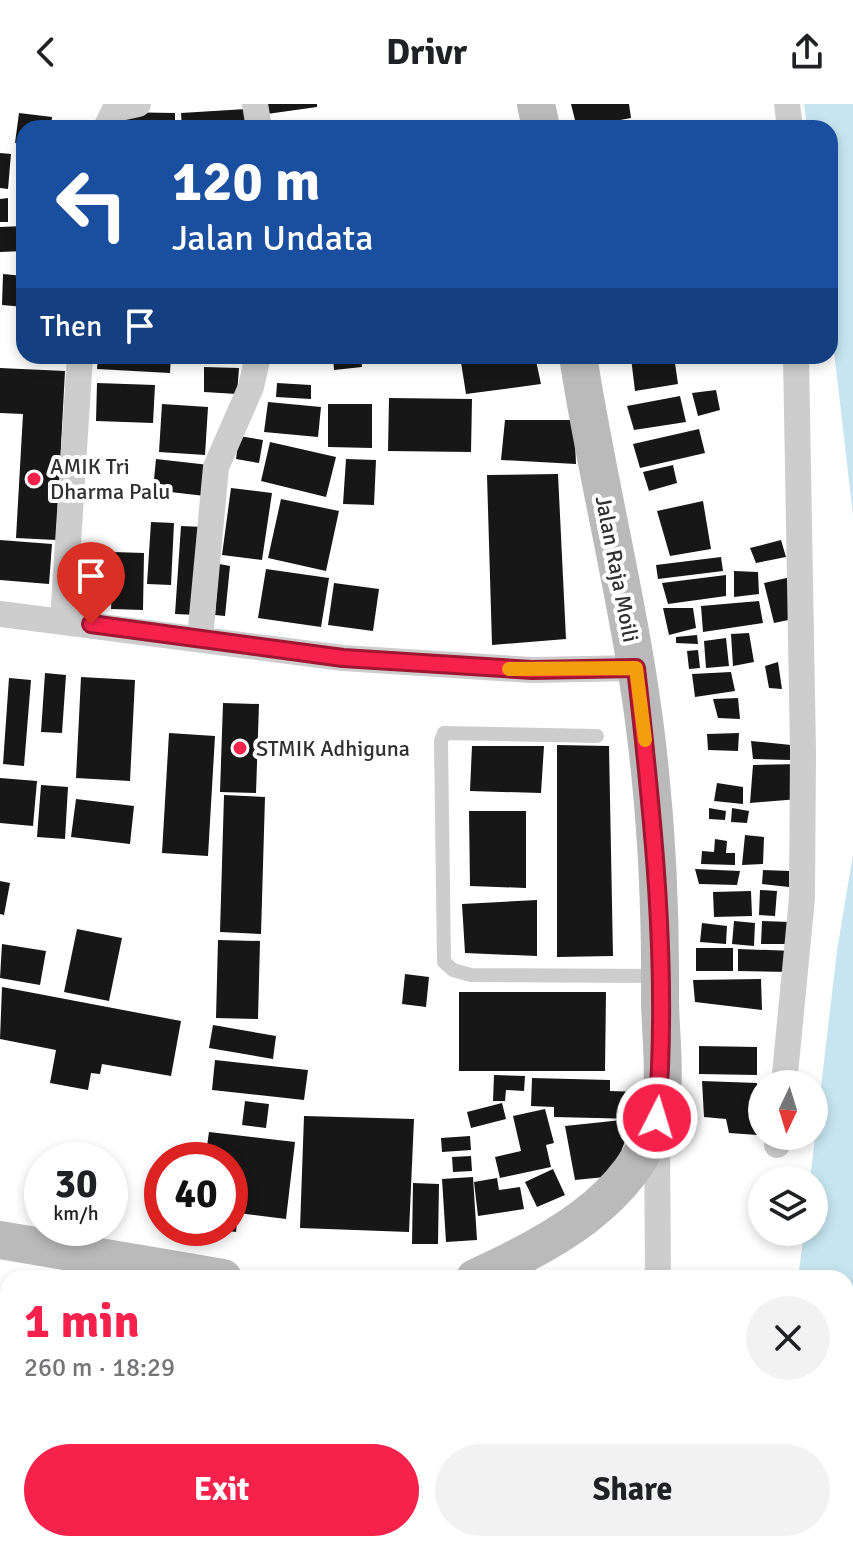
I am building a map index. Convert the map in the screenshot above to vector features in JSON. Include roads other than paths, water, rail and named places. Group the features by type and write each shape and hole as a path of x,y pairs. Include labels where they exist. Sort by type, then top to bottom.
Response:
{"street":[{"path":"63,621 79,364"},
{"path":"200,638 216,467 251,387 256,364"},
{"name":"Jalan Raja Moili","path":"579,364 636,668 656,837 660,976 657,1118"},
{"path":"785,1070 802,898 803,751 796,364"},
{"path":"0,614 343,658 532,670 636,668"},
{"path":"492,1270 534,1251 593,1209 627,1174 657,1118"},
{"path":"657,1118 658,1270"},
{"path":"0,1240 176,1270"}],"lane":[{"path":"597,736 444,733 441,755 444,962 453,970 471,975 660,976"}],"water":[{"path":"804,104 853,104 853,515 835,364 838,364 838,120 806,120"},
{"path":"853,854 853,1270 799,1270 802,1246 828,1246 828,1166 812,1166 814,1150 828,1150 828,1070 823,1070 837,951"}],"place":[{"name":"AMIK Tri Dharma Palu","path":"34,479"},
{"name":"STMIK Adhiguna","path":"240,748"}]}
